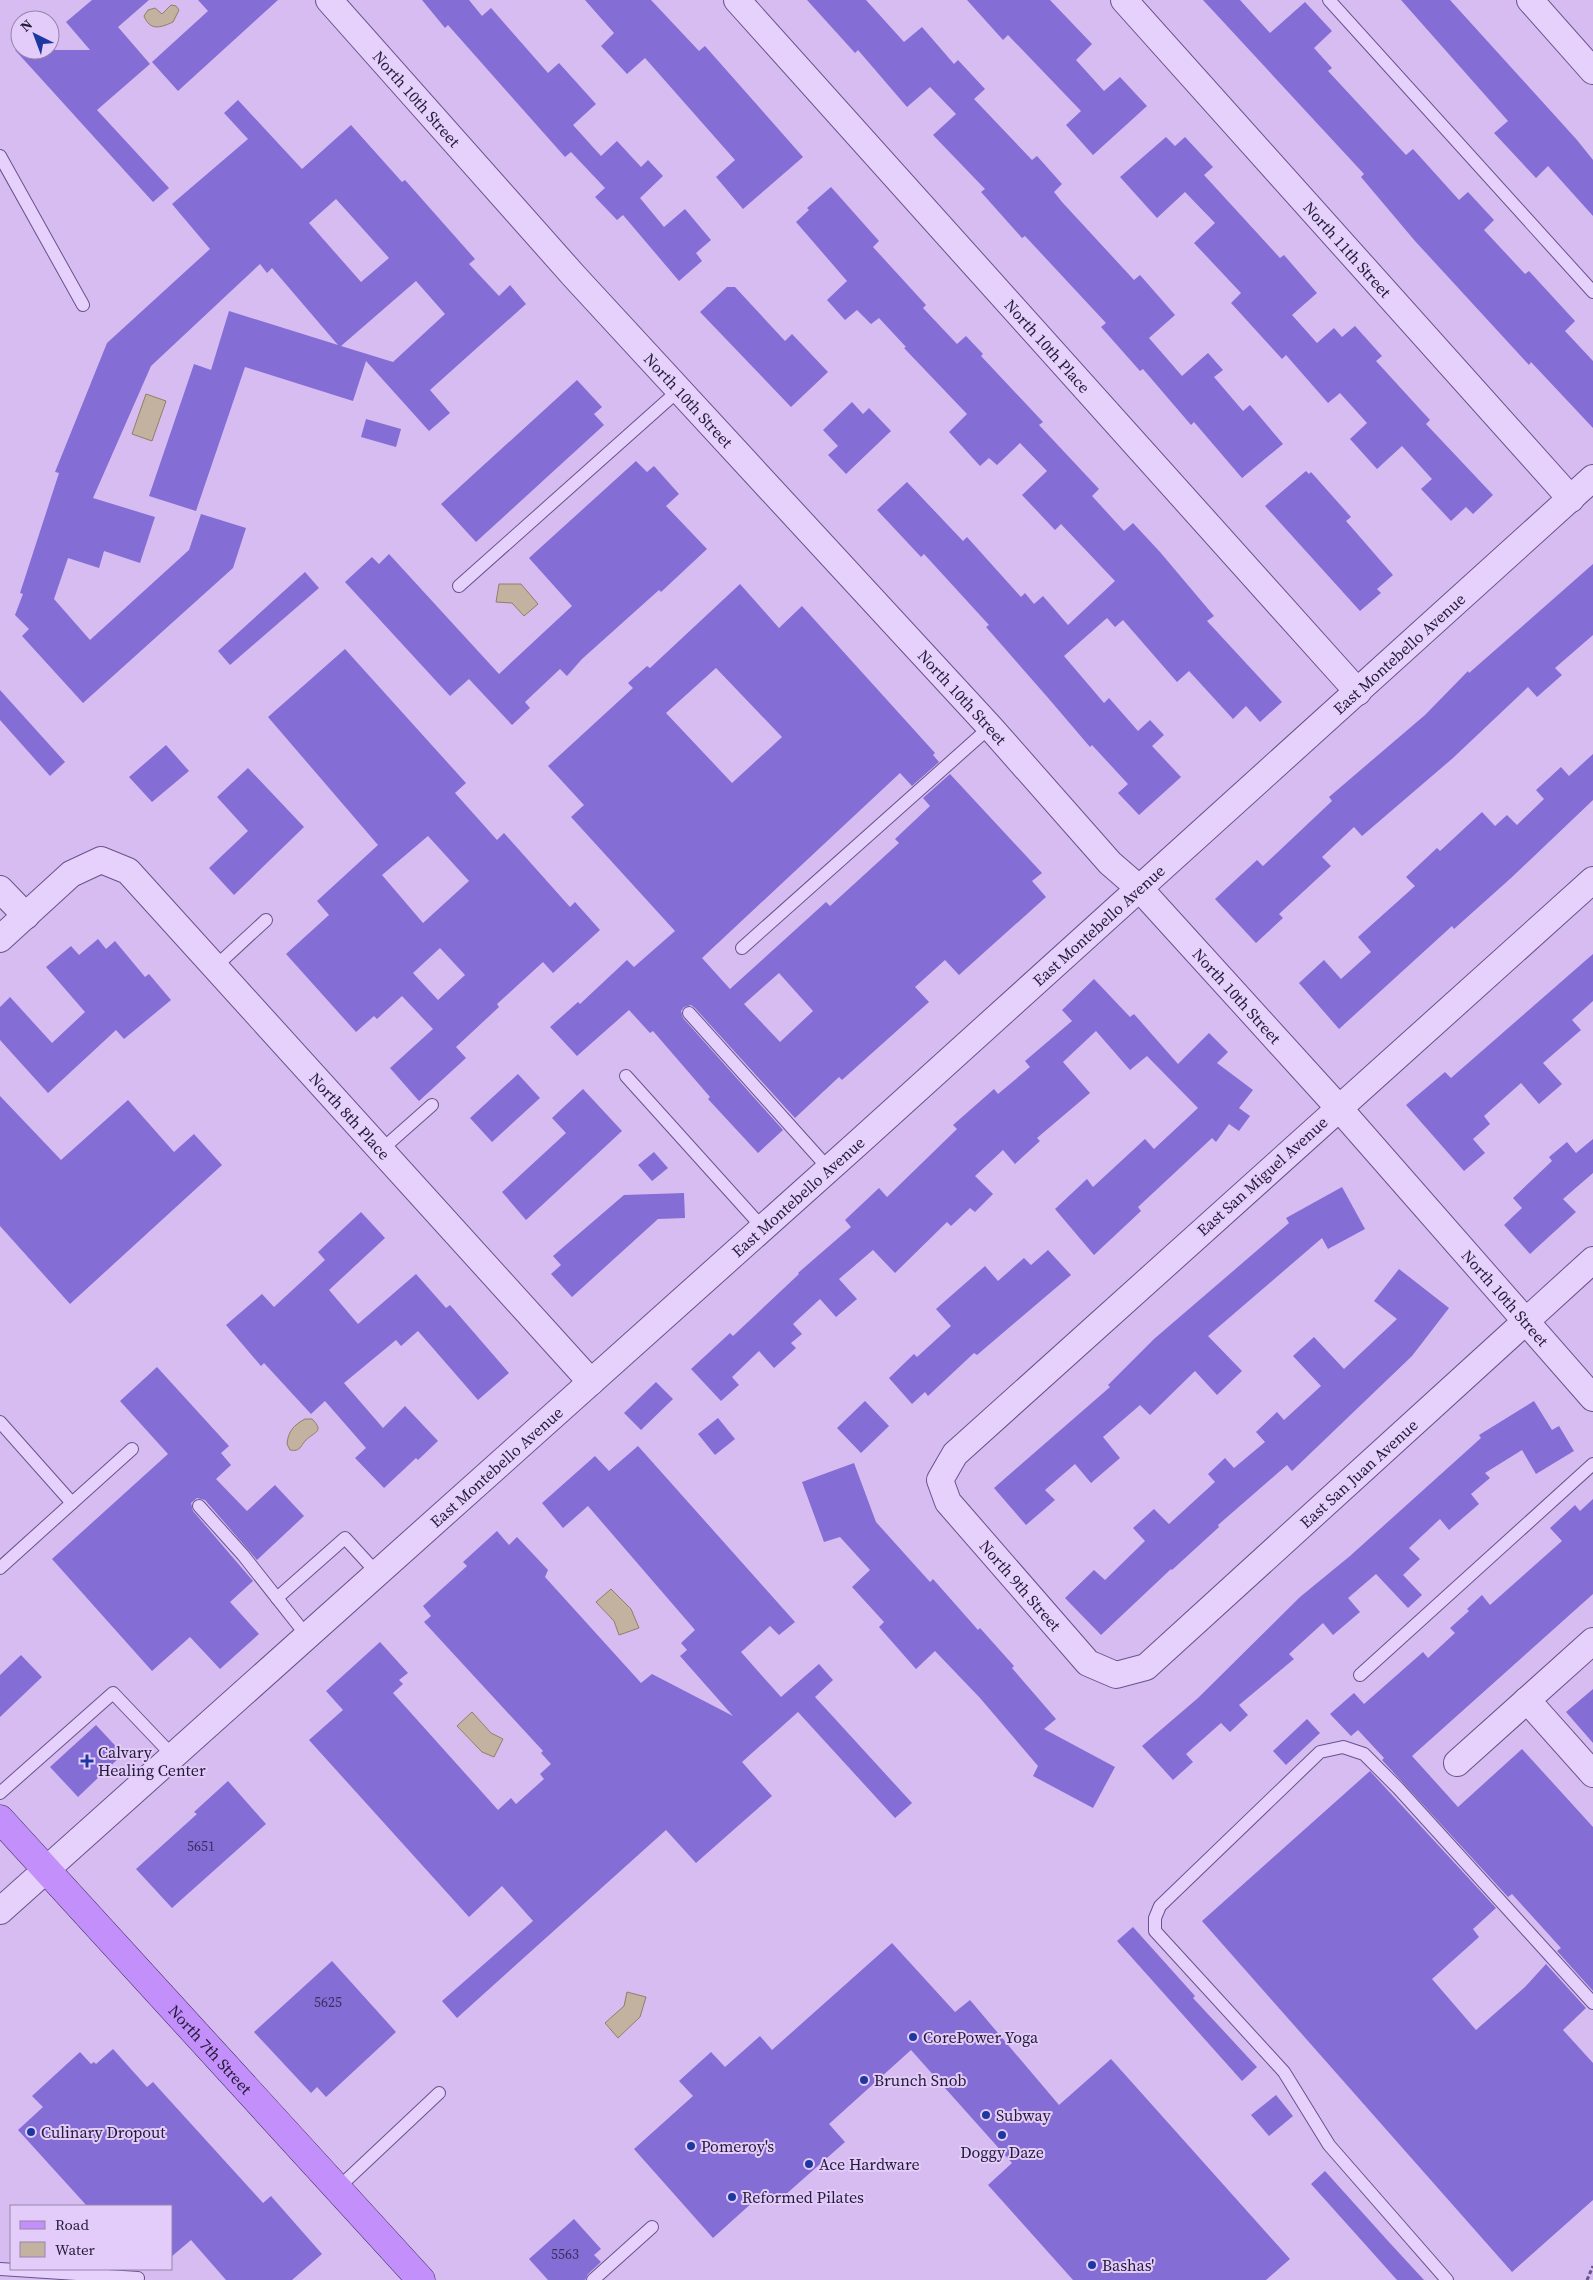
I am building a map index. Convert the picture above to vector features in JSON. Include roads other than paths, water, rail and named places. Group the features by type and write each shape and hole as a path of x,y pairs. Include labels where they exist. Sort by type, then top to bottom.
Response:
{"main road":[{"name":"North 7th Street","path":"0,1819 421,2280"}],"street":[{"name":"North 10th Street","path":"329,0 679,390 990,727 1110,862 1140,889 1338,1107 1593,1398"},
{"name":"North 10th Place","path":"737,0 1358,692"},
{"name":"North 11th Street","path":"1124,0 1570,499"},
{"path":"1530,0 1593,71"},
{"name":"East Montebello Avenue","path":"0,1911 829,1169 1593,478"},
{"name":"North 8th Place","path":"26,916 71,874 101,860 128,871 591,1382"},
{"name":"East San Miguel Avenue","path":"940,1480 955,1454 1338,1107 1593,880"},
{"path":"0,889 26,916 0,939"},
{"name":"East San Juan Avenue","path":"1116,1675 1146,1667 1593,1260"},
{"name":"North 9th Street","path":"940,1480 948,1502 1088,1662 1116,1675"},
{"path":"1457,1763 1593,1641"},
{"path":"1527,1700 1593,1774"}],"lane":[{"path":"1330,0 1593,292"},
{"path":"0,156 83,306"},
{"path":"460,586 679,390"},
{"path":"742,948 990,727"},
{"path":"215,967 266,920"},
{"path":"689,1013 829,1169"},
{"path":"626,1076 763,1228"},
{"path":"380,1151 432,1105"},
{"path":"0,1422 72,1503"},
{"path":"0,1568 132,1450"},
{"path":"1360,1675 1593,1464"},
{"path":"199,1506 244,1555 307,1636"},
{"path":"277,1598 345,1538 377,1573"},
{"path":"0,1793 113,1692 173,1756"},
{"path":"1447,2280 1329,2145 1284,2072 1156,1931 1155,1918 1160,1906 1320,1752 1343,1747 1364,1754 1398,1788 1593,2003"},
{"path":"337,2189 439,2093"},
{"path":"593,2280 652,2227"},
{"path":"15,2270 138,2278"}],"water":[{"path":"171,5 176,6 179,10 173,22 156,27 146,21 144,16 148,10 155,8 162,14"},
{"path":"146,394 166,401 152,441 132,434"},
{"path":"499,584 521,584 538,604 524,616 512,603 496,602"},
{"path":"305,1419 312,1419 318,1429 300,1448 290,1450 287,1444 290,1432"},
{"path":"611,1589 631,1609 639,1628 619,1635 614,1621 596,1602"},
{"path":"472,1712 491,1733 503,1739 494,1757 482,1752 457,1726"},
{"path":"627,1992 646,1997 640,2017 618,2038 605,2023 624,2006"}],"place":[{"name":"Calvary Healing Center","path":"87,1761"},
{"name":"CorePower Yoga","path":"913,2037"},
{"name":"Brunch Snob","path":"864,2080"},
{"name":"Subway","path":"986,2115"},
{"name":"Culinary Dropout","path":"31,2132"},
{"name":"Doggy Daze","path":"1002,2135"},
{"name":"Pomeroy's","path":"691,2146"},
{"name":"Ace Hardware","path":"809,2164"},
{"name":"Reformed Pilates","path":"732,2197"},
{"name":"Bashas'","path":"1092,2265"}]}
